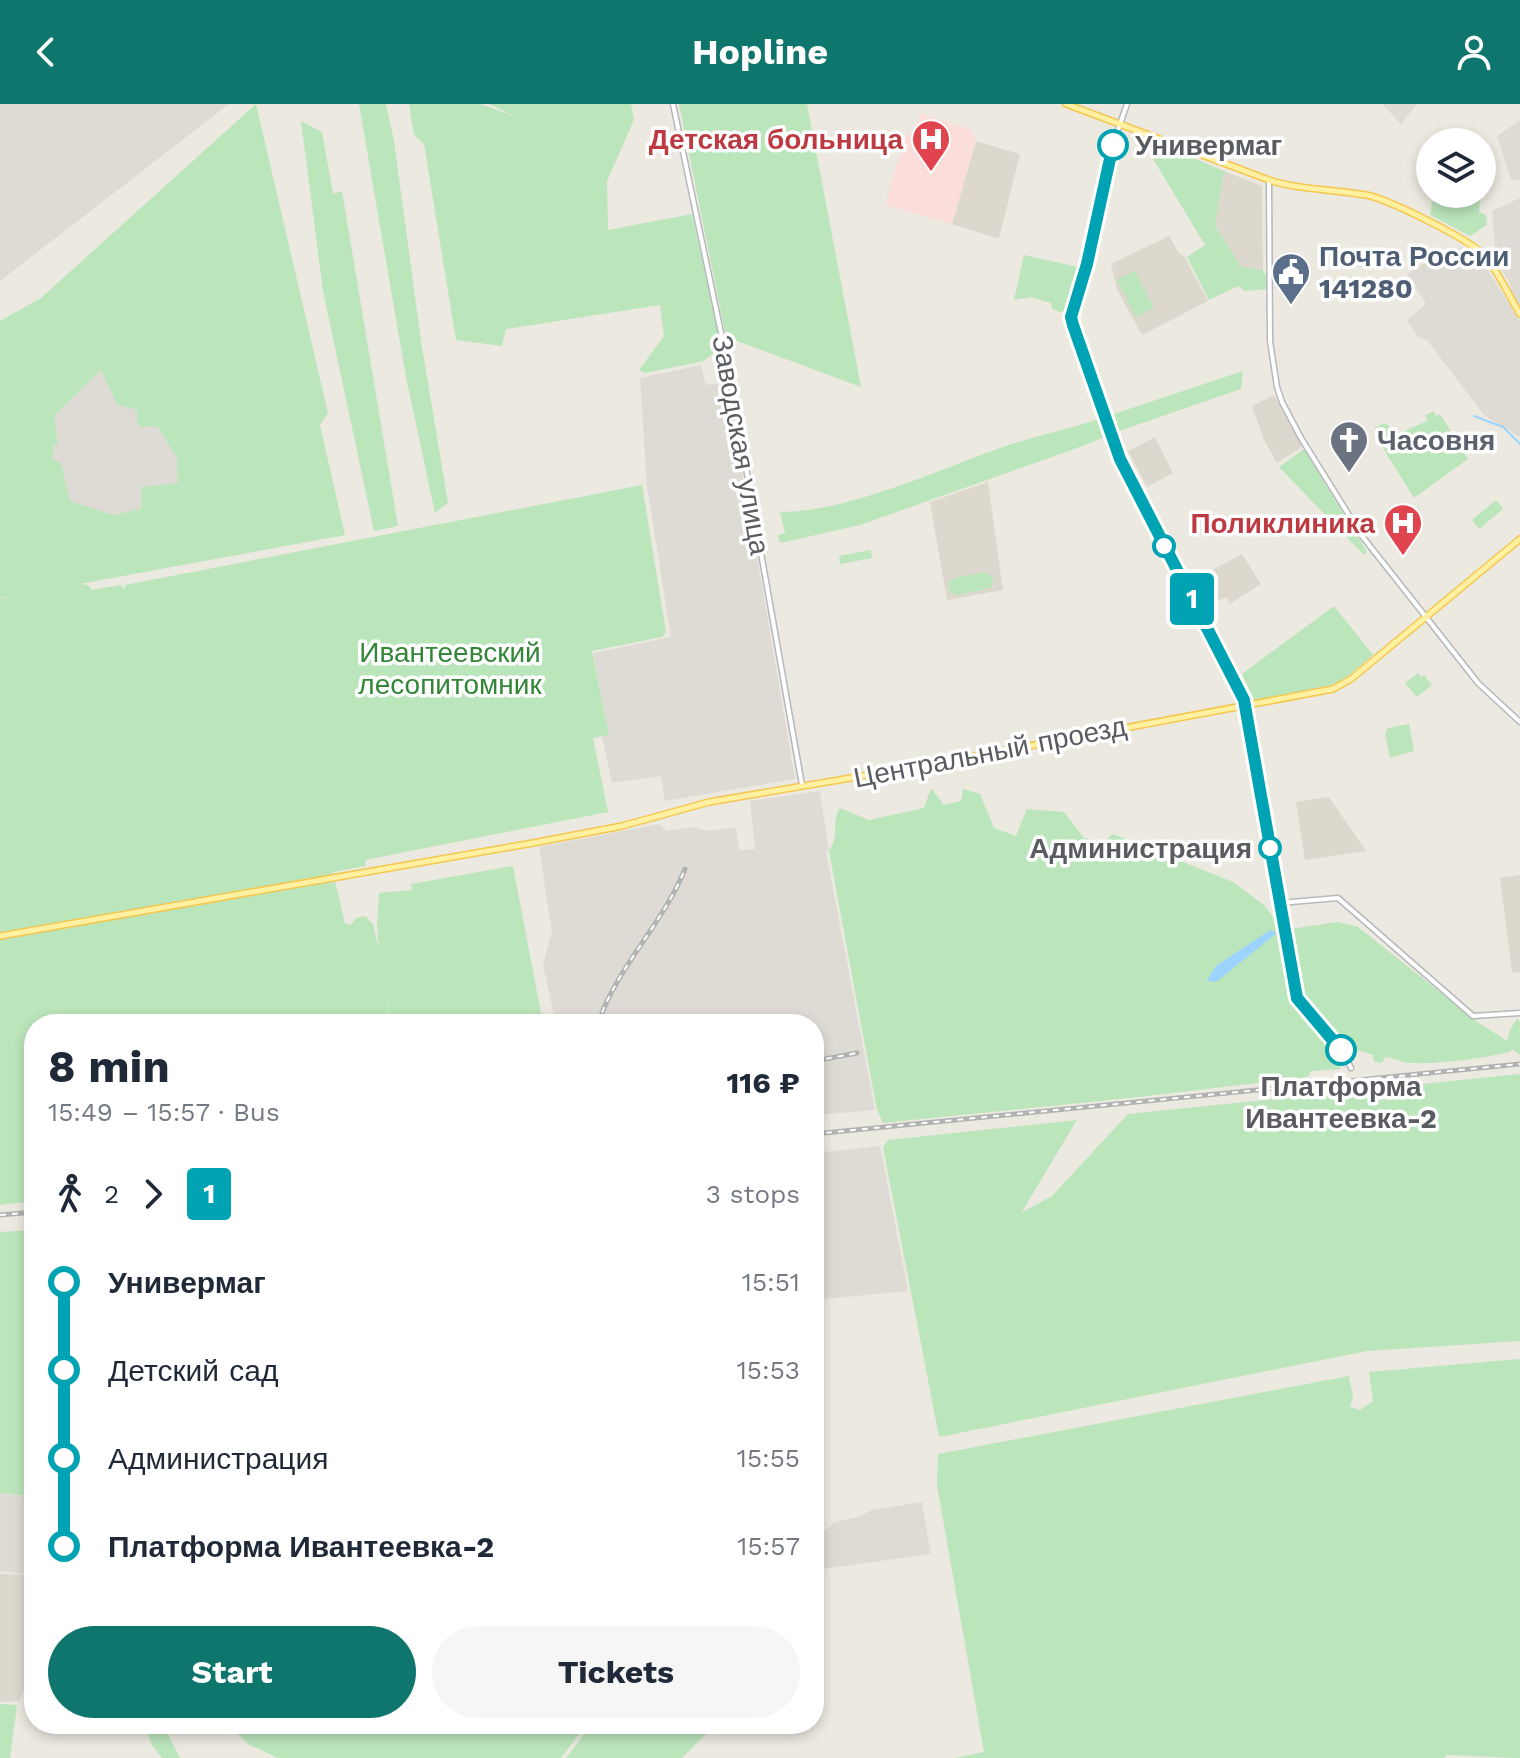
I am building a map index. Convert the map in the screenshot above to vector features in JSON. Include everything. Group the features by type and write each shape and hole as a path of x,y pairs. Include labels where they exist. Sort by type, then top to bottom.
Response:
{"main road":[{"path":"1066,104 1269,180 1295,187 1378,198 1471,245 1484,255 1520,314"},
{"name":"Центральный проезд","path":"0,936 533,843 622,826 698,804 1316,693 1343,685 1520,539"}],"street":[{"name":"Заводская улица","path":"673,104 728,366 802,787"},
{"path":"1127,104 1109,156 1072,322 1120,459 1246,706 1297,998 1330,1034 1351,1068"},
{"path":"1269,180 1270,341 1278,394 1301,438 1361,534 1478,683 1520,722"},
{"path":"1279,903 1338,898 1473,1016 1520,1013"}],"shaded area":[{"path":"0,104 229,104 0,281"},
{"path":"1382,104 1417,104 1401,124"},
{"name":"Детская больница","path":"920,113 971,130 976,141 952,224 885,205 906,133 914,135"},
{"path":"1520,120 1520,180 1511,180 1497,136"},
{"path":"976,141 1020,154 999,239 952,224"},
{"path":"1224,171 1262,186 1263,270 1241,267 1215,224"},
{"path":"1520,198 1520,307 1496,261 1492,211"},
{"path":"1169,236 1184,256 1208,301 1142,335 1117,290 1111,264"},
{"path":"1451,247 1455,251 1460,247 1482,261 1520,321 1520,437 1484,415 1427,340 1418,337 1407,320 1426,304 1407,274"},
{"path":"701,365 706,385 727,382 795,779 665,801 661,776 612,783 602,736 609,734 593,653 671,637 647,486 640,378"},
{"path":"101,369 137,410 137,420 157,425 177,458 178,483 142,487 141,509 113,515 70,501 61,463 53,461 53,445 58,443 54,416"},
{"path":"1274,395 1302,447 1277,463 1264,440 1252,406"},
{"path":"1155,437 1173,473 1147,487 1128,451"},
{"path":"988,482 1003,590 947,600 930,502"},
{"path":"1242,554 1261,584 1230,604 1226,597 1210,605 1197,578"},
{"path":"820,791 829,851 826,852 875,1110 824,1114 824,1014 554,1014 543,964 552,932 539,847 659,824 667,831 693,827 708,831 736,827 739,850 755,849 750,801"},
{"path":"1329,797 1366,851 1305,860 1296,802"},
{"path":"1520,875 1520,972 1512,973 1500,878"},
{"path":"880,1146 908,1291 824,1299 824,1152"},
{"path":"0,1493 24,1497 24,1574 0,1571"},
{"path":"922,1502 931,1554 824,1569 824,1531 835,1522 872,1510"},
{"path":"0,1574 24,1575 24,1690 19,1701 0,1702"}],"green space":[{"name":"Ивантеевский лесопитомник","path":"256,104 328,413 320,425 345,535 80,584 88,585 92,590 120,585 125,590 125,585 642,485 666,632 662,637 592,651 609,735 593,738 608,812 365,860 366,866 333,872 345,924 351,925 356,918 365,916 373,924 379,950 379,893 412,890 411,884 513,866 541,1014 389,1014 387,1000 389,1014 24,1014 24,1202 0,1205 0,599 11,596 0,598 0,321 41,298","holes":["101,370 117,405 137,410 140,427 157,426 177,458 178,483 142,487 141,509 113,515 70,501 61,463 53,460 53,446 58,444 54,416"]},
{"path":"359,104 386,104 394,141 421,341 448,503 435,513 406,377"},
{"path":"409,104 480,104 514,116 490,104 631,104 634,120 607,181 608,230 692,214 721,347 704,361 645,373 639,370 664,336 660,305 506,329 502,346 456,340 424,144 414,135"},
{"path":"679,104 807,104 861,387 726,337"},
{"path":"301,121 322,132 333,194 342,191 398,526 374,531 323,291"},
{"path":"1156,142 1224,171 1215,225 1241,267 1263,270 1267,279 1266,289 1245,291 1238,286 1209,300 1187,257 1205,245 1152,157"},
{"path":"1431,208 1479,208 1479,212 1486,215 1487,225 1470,236 1430,215"},
{"path":"1024,255 1082,268 1069,314 1053,310 1051,303 1031,297 1014,300"},
{"path":"1135,271 1154,308 1136,317 1117,280"},
{"path":"1243,371 1241,389 1119,431 1114,414"},
{"path":"1434,411 1436,416 1440,414 1468,459 1414,498 1378,440 1375,427 1386,423 1395,435 1427,421 1425,415"},
{"path":"1098,419 1105,437 1077,448 860,525 780,543 778,535 785,533 780,512 835,505 863,497 1003,447"},
{"path":"1304,449 1367,552 1364,555 1279,467"},
{"path":"1496,500 1503,509 1479,529 1472,520"},
{"path":"871,550 872,558 840,564 839,556"},
{"path":"985,572 993,577 991,588 957,595 950,592 948,583 954,578"},
{"path":"1334,606 1373,655 1343,680 1331,685 1255,701 1242,674"},
{"path":"1418,673 1432,685 1417,697 1405,683"},
{"path":"1409,724 1414,751 1390,758 1385,733 1388,728"},
{"path":"931,788 944,805 961,801 963,789 980,794 994,828 1016,836 1027,809 1064,812 1084,838 1103,843 1113,834 1233,882 1264,905 1283,930 1338,922 1358,927 1479,1023 1507,1041 1517,1018 1520,1022 1520,1055 1512,1049 1498,1055 1447,1062 1409,1063 1385,1057 1382,1063 1374,1062 1373,1055 1354,1049 1323,1025 1320,1030 1340,1069 1311,1071 1308,1077 883,1123 877,1110 829,851 840,808 869,820 924,808"},
{"path":"1520,1074 1520,1341 1367,1351 939,1437 883,1147 888,1140 1077,1120 1021,1213 1052,1196 1128,1114"},
{"path":"24,1231 24,1496 0,1493 0,1232"},
{"path":"1520,1359 1520,1758 1447,1755 1443,1758 955,1758 984,1752 937,1485 938,1454 1349,1376 1353,1397 1350,1407 1360,1410 1373,1401 1369,1372"},
{"path":"0,1704 17,1705 10,1758 0,1758"},
{"path":"148,1734 168,1734 180,1758 162,1758"},
{"path":"238,1734 579,1734 561,1758 278,1758 248,1744"},
{"path":"584,1734 706,1734 682,1758 566,1758"}],"water":[{"path":"1270,930 1277,933 1216,982 1207,981 1216,966"}],"waterway":[{"path":"1474,416 1503,427 1520,444"}],"railway":[{"path":"602,1014 616,984 665,909 685,869"},
{"path":"824,1059 857,1053"},
{"path":"824,1133 1520,1064"},
{"path":"0,1215 24,1213"}],"bus line":[{"name":"1","path":"1113,145 1087,264 1071,317 1073,325 1120,459 1244,700 1297,998 1341,1050"}],"place":[{"name":"Универмаг","path":"1113,145"},
{"name":"Детская больница","path":"931,173"},
{"name":"Почта России 141280","path":"1291,306"},
{"name":"Часовня","path":"1349,474"},
{"name":"Поликлиника","path":"1403,557"},
{"name":"Администрация","path":"1270,848"},
{"name":"Платформа Ивантеевка-2","path":"1341,1050"}]}
